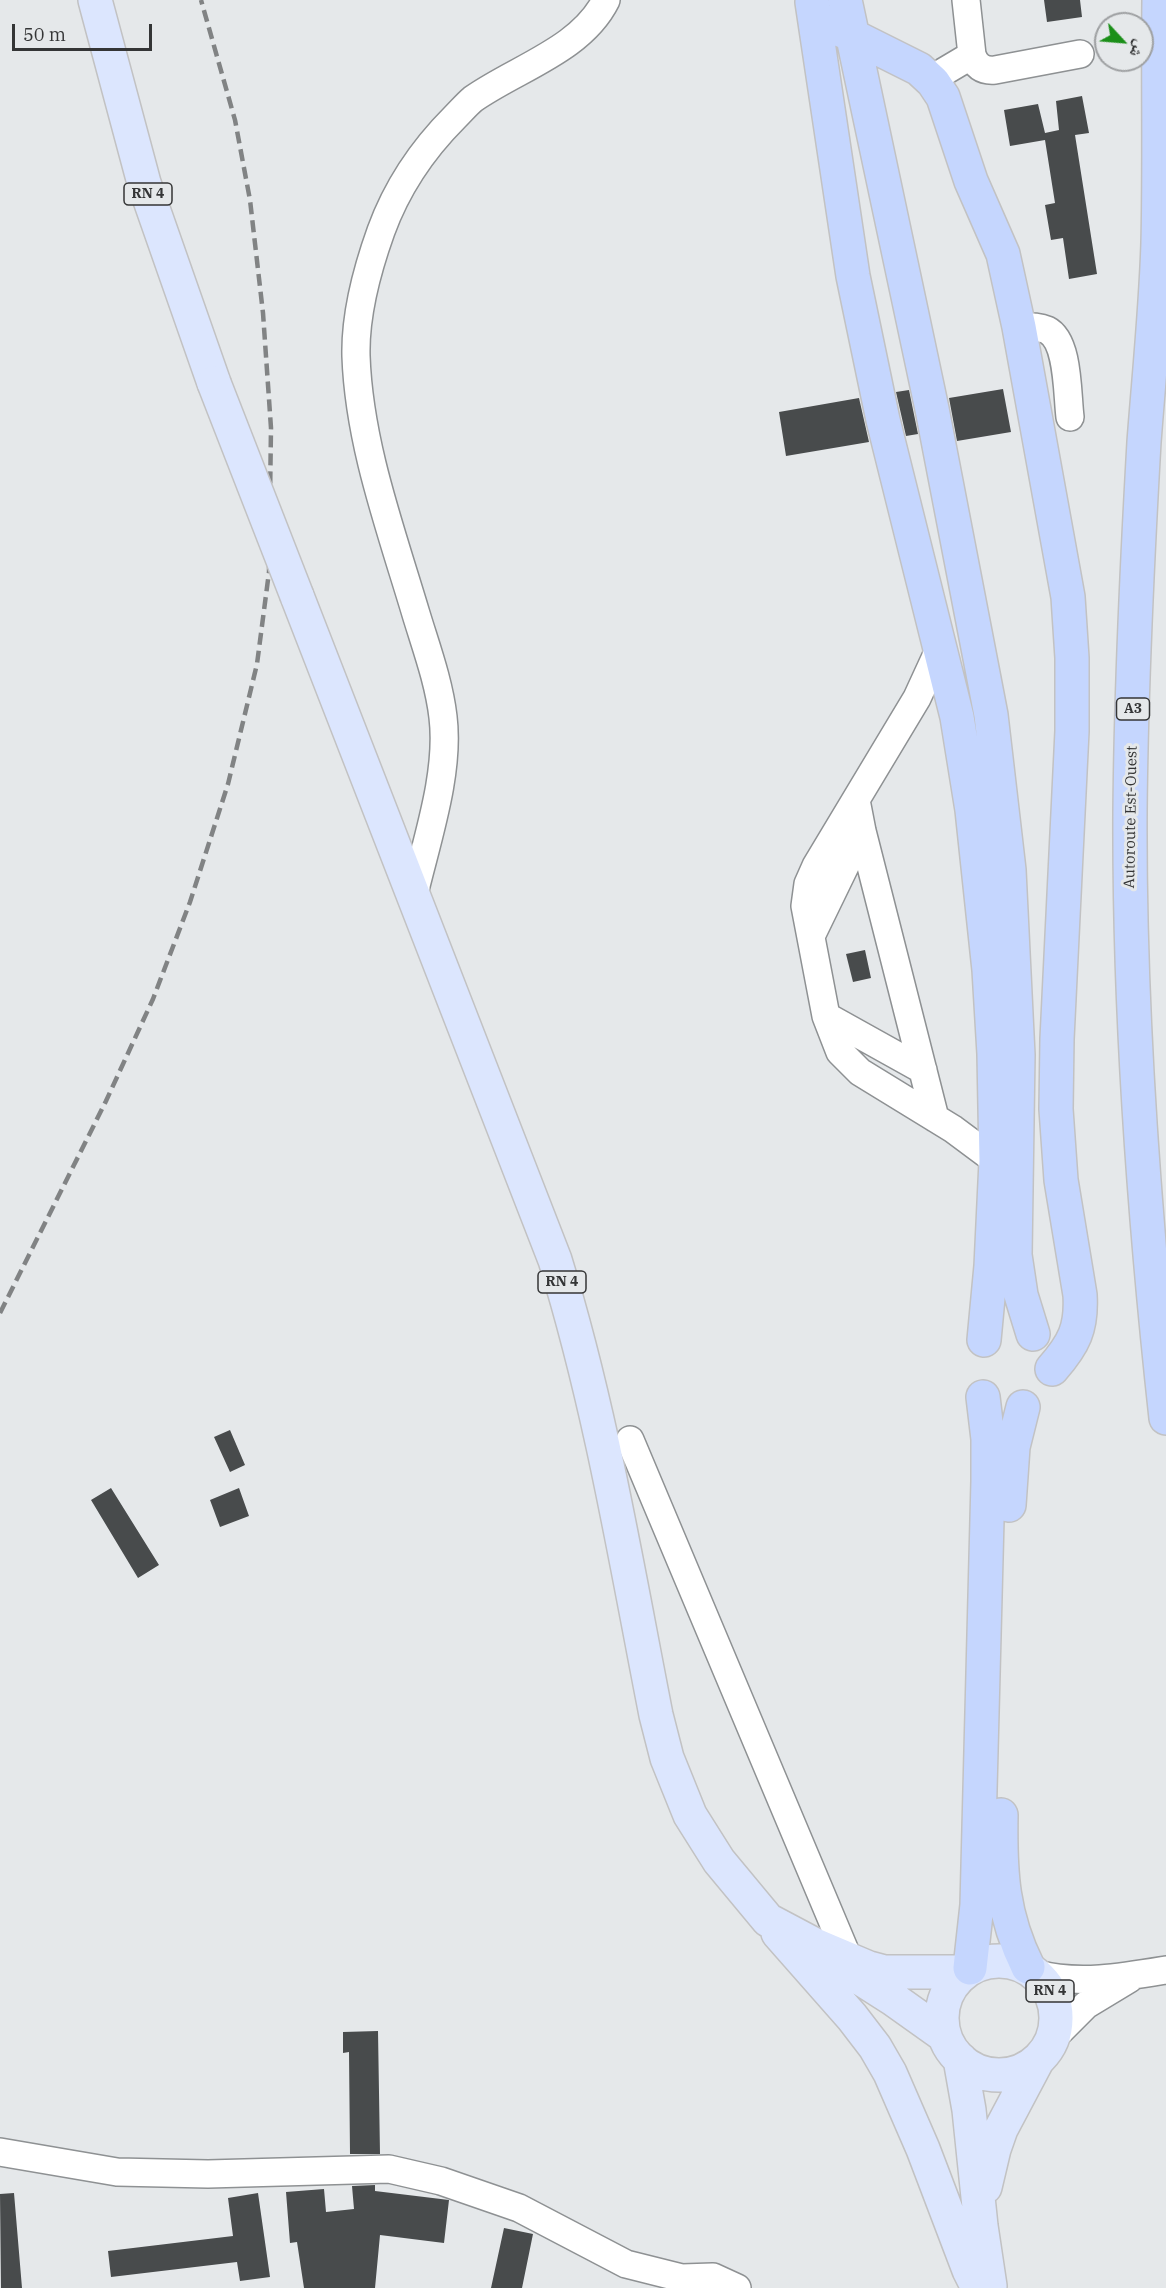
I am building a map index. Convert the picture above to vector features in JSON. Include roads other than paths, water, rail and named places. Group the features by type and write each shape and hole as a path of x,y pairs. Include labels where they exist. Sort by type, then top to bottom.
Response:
{"highway":[{"path":"845,0 956,531 991,715 1005,826 1018,1055 1015,1255 1021,1295 1033,1334 1047,1348 1052,1369"},
{"name":"Autoroute Est-Ouest","path":"1159,0 1158,245 1144,446 1130,810 1131,933 1140,1150 1152,1294 1166,1418"},
{"path":"813,9 854,36 911,65 933,82 943,97 971,181 1003,254 1064,567 1072,648 1071,779 1057,1039 1056,1109 1061,1179 1081,1312 1078,1330 1071,1346 1052,1369 1047,1389 1041,1397 1023,1407 1002,1407 983,1397"},
{"path":"813,9 853,276 883,420 957,717 972,810 981,884 994,1054 996,1161 991,1266 984,1340"},
{"path":"913,541 956,531"},
{"path":"967,1970 977,1905 988,1481 988,1439 983,1397 972,1369 978,1349 984,1340 1002,1330 1013,1329 1033,1334"},
{"path":"1023,1407 1010,1468 1000,1850 1006,1911 1019,1949 1031,1969"}],"main road":[{"name":"RN 4","path":"95,0 144,183 214,383 555,1260 602,1437 656,1715 673,1777 690,1815 705,1840 741,1890 768,1920 817,1946 884,1972 967,1970"},
{"path":"768,1920 793,1952 852,2017 875,2047 890,2073 978,2288"},
{"name":"RN 4","path":"817,1946 843,1968 893,1999 952,2048 973,2069 989,2074 1006,2075 1023,2070 1045,2050"},
{"name":"RN 4","path":"980,2209 1001,2129 1057,2024 1054,2002 1044,1982 1031,1969 1014,1962 999,1960 984,1962 967,1970 952,1985 944,2001 942,2018 969,2110 981,2226 991,2288"}],"street":[{"path":"413,897 440,779 444,718 435,676 375,477 367,436 356,355 358,321 364,288 381,231 405,177 442,130 472,100 558,51 599,15 606,0"},
{"path":"966,0 972,55 978,66 989,70 1080,54"},
{"path":"933,82 945,71 972,55"},
{"path":"1019,327 1040,327 1058,339 1063,352 1070,417"},
{"path":"940,648 917,698 816,866 808,884 805,906 826,1016 835,1044 845,1060 860,1072 969,1139 996,1161"},
{"path":"856,800 935,1118"},
{"path":"811,936 862,831"},
{"path":"826,1016 923,1070"},
{"path":"630,1440 848,1959"},
{"path":"1031,1969 1038,1974 1068,1980 1166,1970"},
{"path":"1045,2050 1086,2005 1138,1974"},
{"path":"0,2152 117,2172 208,2174 389,2169 441,2181 519,2208 626,2264 682,2278 713,2277 737,2288"}],"railway":[{"path":"0,1313 106,1101 153,999 190,902 228,784 257,664 269,572 271,428 263,313 250,200 235,120 201,0"}]}
